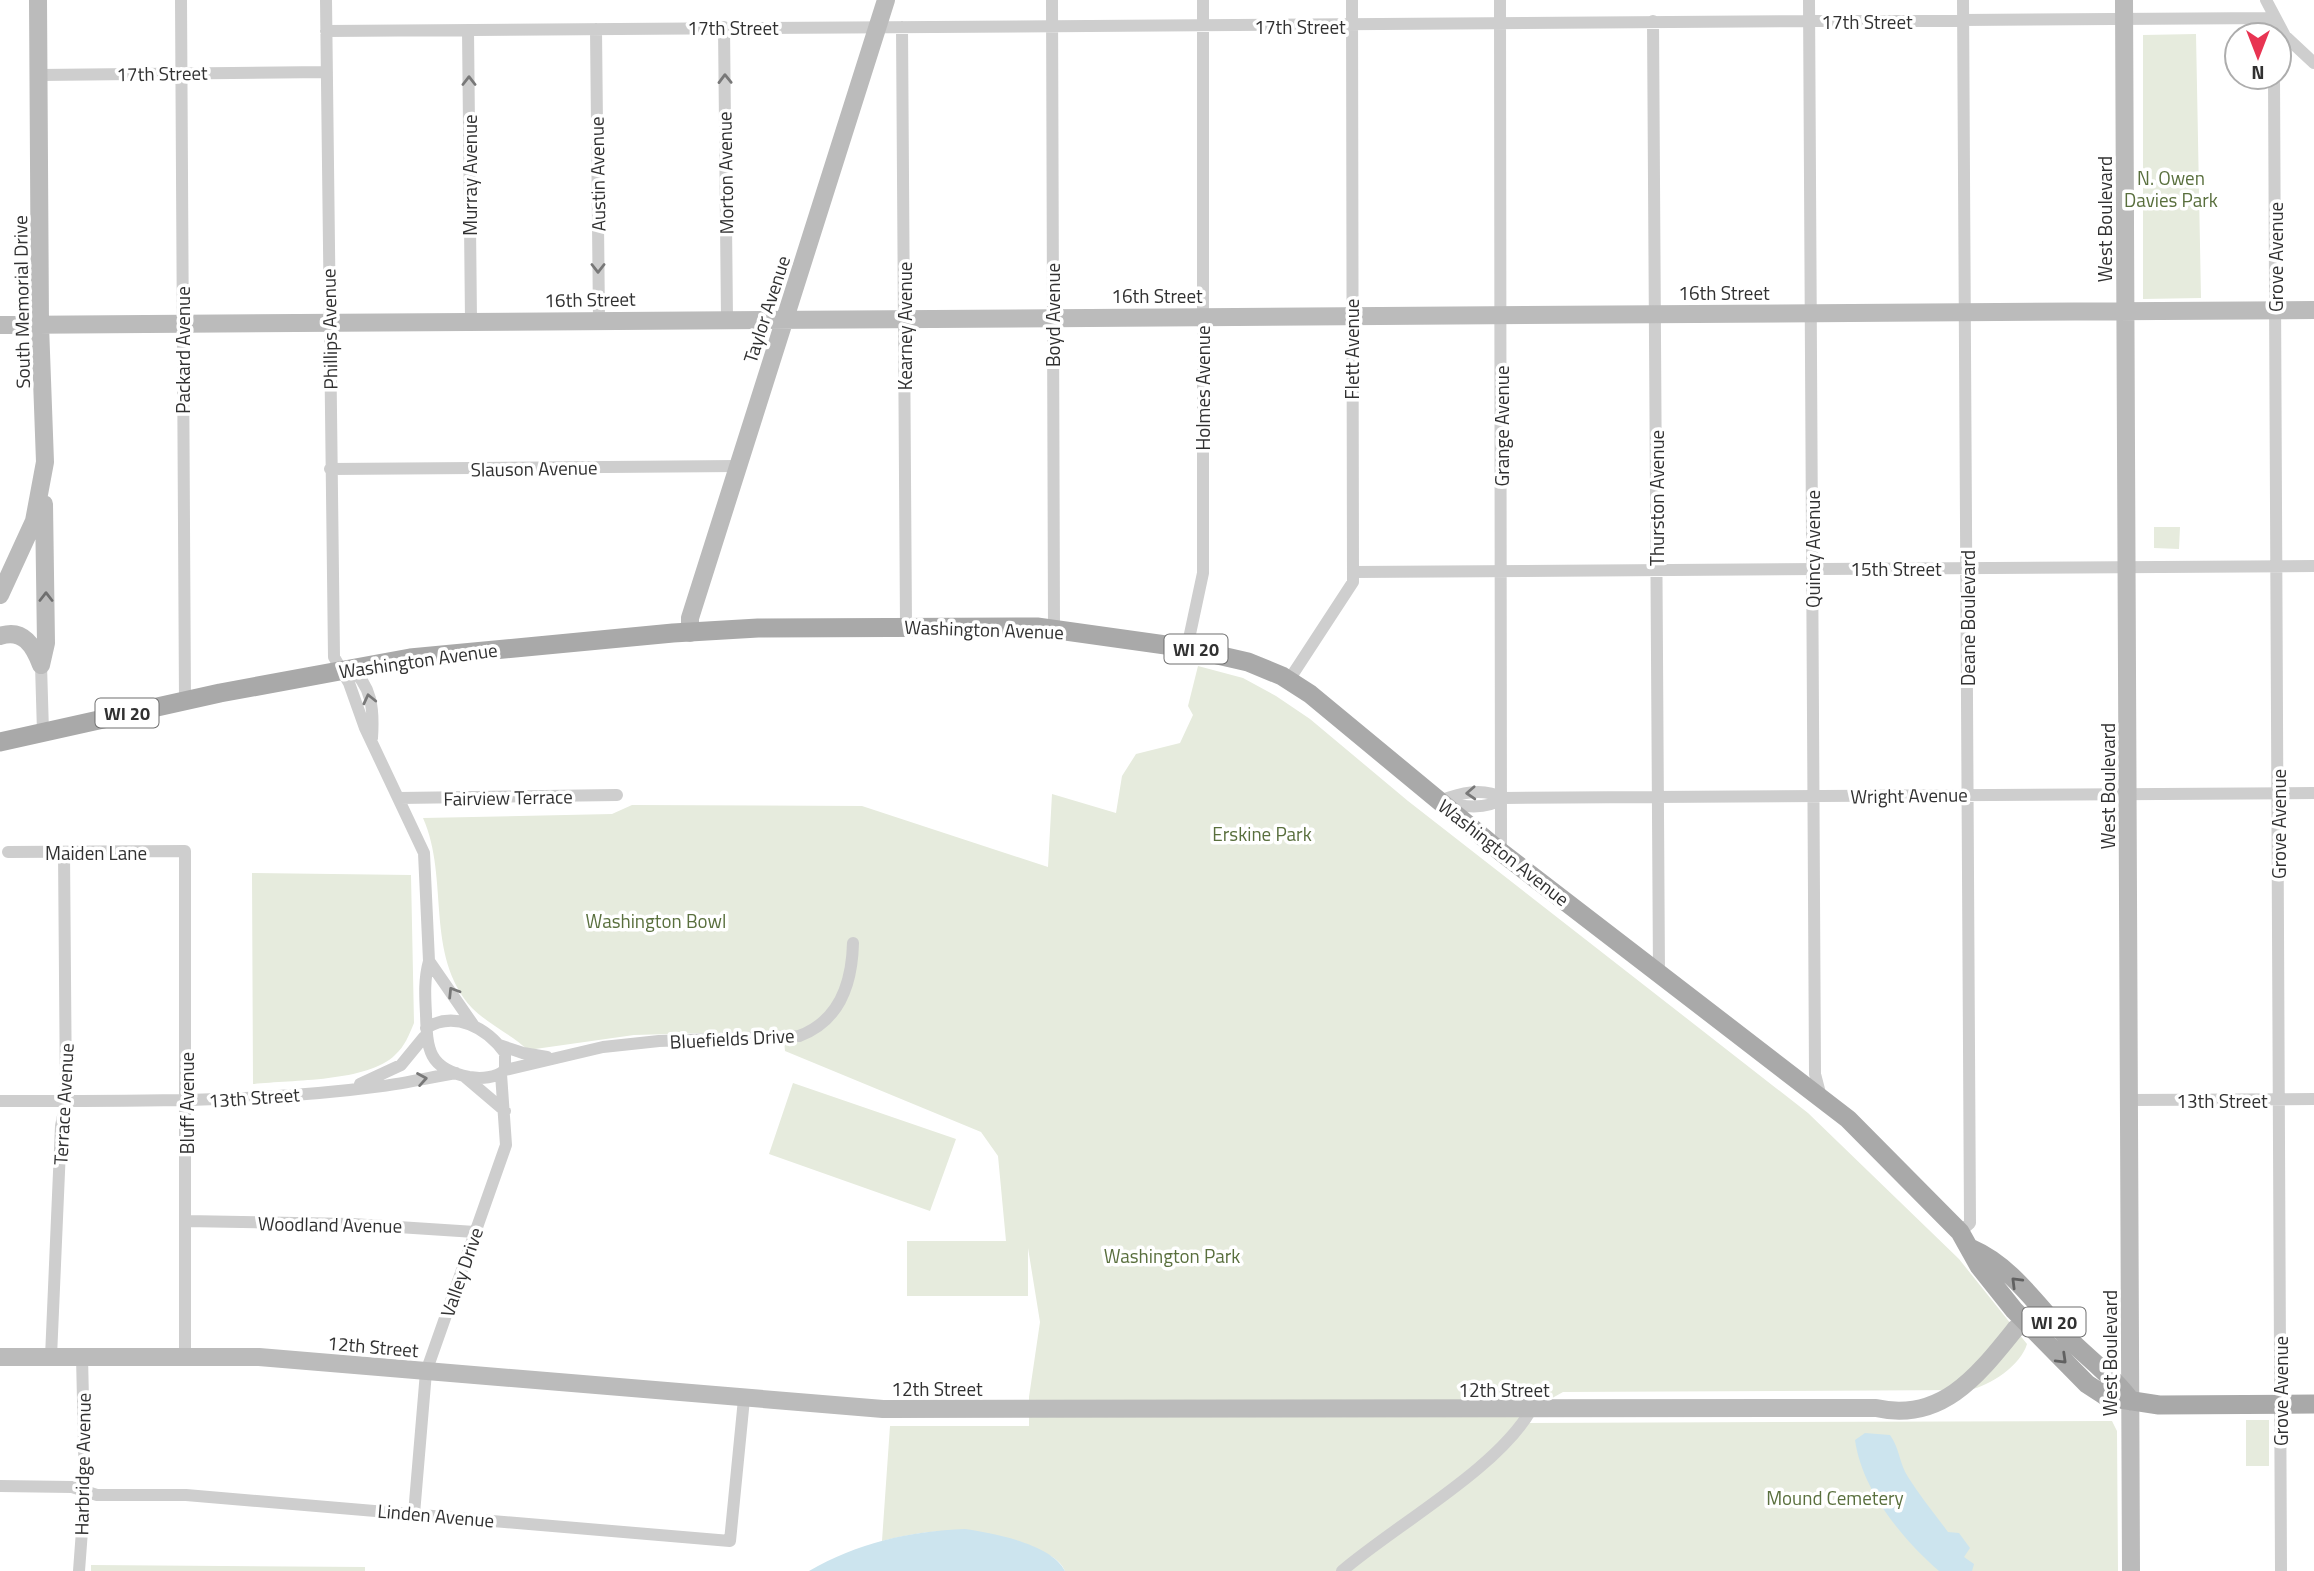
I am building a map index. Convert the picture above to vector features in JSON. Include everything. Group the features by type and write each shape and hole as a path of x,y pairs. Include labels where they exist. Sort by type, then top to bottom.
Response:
{"main road":[{"name":"Washington Avenue","path":"0,742 341,665 690,633 906,626 1054,629 1187,648 1248,662 1289,680 1501,852 1848,1119 1960,1232 1979,1266 2020,1317 2087,1384 2107,1397 2159,1405 2314,1404"},
{"name":"Washington Avenue","path":"1972,1250 1989,1256 2074,1344 2119,1384 2131,1401"},
{"path":"2020,1317 2032,1312 2048,1328 2074,1344"}],"street":[{"name":"South Memorial Drive","path":"0,595 34,521 42,483 45,436 40,325 38,0"},
{"name":"Packard Avenue","path":"181,0 185,701"},
{"name":"Phillips Avenue","path":"326,0 330,469 341,665"},
{"name":"Taylor Avenue","path":"690,633 690,618 886,0"},
{"name":"Boyd Avenue","path":"1052,0 1054,629"},
{"name":"Holmes Avenue","path":"1187,648 1203,573 1203,0"},
{"name":"Flett Avenue","path":"1289,680 1353,582 1352,0"},
{"name":"Grange Avenue","path":"1500,0 1501,852"},
{"name":"Quincy Avenue","path":"1808,0 1815,1074 1821,1097"},
{"name":"Deane Boulevard","path":"1960,1232 1970,1223 1964,0"},
{"name":"West Boulevard","path":"2124,0 2132,1571"},
{"path":"2266,0 2273,18 2292,45 2314,63"},
{"name":"17th Street","path":"326,31 2273,18"},
{"name":"Thurston Avenue","path":"1653,21 1659,974"},
{"name":"Morton Avenue","path":"724,27 727,319"},
{"name":"Kearney Avenue","path":"902,27 906,626"},
{"name":"Austin Avenue","path":"596,29 598,320"},
{"name":"Murray Avenue","path":"468,30 471,321"},
{"name":"17th Street","path":"39,75 327,72"},
{"name":"Grove Avenue","path":"2274,91 2281,1571"},
{"name":"16th Street","path":"0,325 2314,310"},
{"name":"Slauson Avenue","path":"330,469 738,466"},
{"path":"42,483 46,643 41,665 43,732"},
{"name":"15th Street","path":"1353,572 2314,566"},
{"path":"0,636 12,633 25,638 35,649 41,665"},
{"path":"341,665 424,853 429,961 425,976 425,1033 431,1055 476,1083 505,1111"},
{"name":"Wright Avenue","path":"1438,801 1462,806 1494,805 1503,797 2314,793"},
{"name":"Fairview Terrace","path":"399,798 617,795"},
{"name":"Maiden Lane","path":"8,852 185,851"},
{"name":"Bluff Avenue","path":"185,851 185,1355"},
{"name":"Terrace Avenue","path":"51,1357 61,1126 66,1101 64,852"},
{"name":"Bluefields Drive","path":"459,1074 486,1077 551,1057 659,1041 781,1038 813,1031 838,1004 849,985 853,943"},
{"path":"429,961 447,983 474,1026 499,1045"},
{"path":"425,1033 446,1020 474,1026"},
{"name":"13th Street","path":"340,1090 378,1077 401,1065 425,1033"},
{"name":"Bluefields Drive","path":"499,1045 523,1053 551,1057"},
{"name":"Valley Drive","path":"414,1514 426,1373 506,1145 503,1072 507,1059 499,1045"},
{"name":"13th Street","path":"0,1101 187,1101 340,1090 459,1074"},
{"name":"13th Street","path":"2130,1100 2314,1100"},
{"name":"Woodland Avenue","path":"186,1221 352,1224 475,1232"},
{"name":"12th Street","path":"0,1357 259,1357 883,1409 1875,1408 1896,1400 1916,1399 1945,1388 1966,1373 2020,1317"},
{"name":"Harbridge Avenue","path":"79,1571 85,1490 82,1356"},
{"name":"Linden Avenue","path":"0,1486 72,1487 97,1495 186,1495 730,1541 744,1399"},
{"path":"1342,1571 1469,1475 1522,1425 1531,1410"}],"green space":[{"name":"N. Owen Davies Park","path":"2196,34 2201,298 2143,299 2143,35"},
{"path":"2154,527 2180,527 2179,549 2154,548"},
{"path":"1198,666 1243,678 1310,719 1408,801 1808,1113 1959,1259 2027,1344 2012,1367 1986,1384 1969,1390 1563,1392 1531,1410 1518,1423 2112,1421 2117,1431 2118,1571 1065,1571 1057,1560 1036,1549 1017,1541 979,1532 941,1531 882,1541 890,1426 1029,1426 1029,1397 1040,1322 1028,1248 1028,1296 907,1296 907,1241 1006,1241 998,1156 981,1132 785,1051 783,1031 634,1035 528,1050 472,1008 457,987 448,965 443,941 435,866 423,818 612,814 632,805 862,806 1048,867 1052,794 1116,813 1122,776 1136,754 1180,743 1193,715 1188,706"},
{"path":"252,873 411,875 414,1023 404,1044 383,1064 348,1075 253,1084"},
{"path":"793,1083 956,1139 930,1211 769,1154"},
{"path":"2246,1420 2269,1420 2269,1466 2246,1466"},
{"path":"91,1565 365,1567 365,1571 91,1571"}],"water":[{"path":"1865,1433 1890,1435 1905,1472 1917,1491 1948,1532 1959,1533 1970,1548 1964,1557 1974,1564 1972,1571 1939,1571 1898,1529 1875,1495 1859,1459 1855,1440"},
{"path":"965,1529 1021,1541 1048,1554 1065,1571 809,1571 846,1553 884,1540 924,1532"}],"park label":[{"name":"Erskine Park","path":"1262,833"},
{"name":"Washington Bowl","path":"656,920"},
{"name":"Washington Park","path":"1172,1255"},
{"name":"Mound Cemetery","path":"1835,1497"}]}
